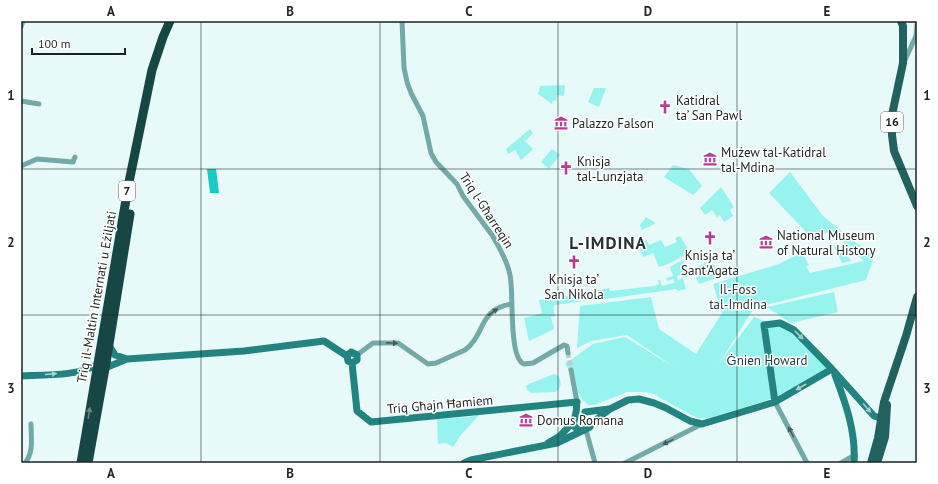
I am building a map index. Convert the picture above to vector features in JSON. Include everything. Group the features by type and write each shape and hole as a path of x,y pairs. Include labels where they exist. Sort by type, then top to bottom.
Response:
{"highway":[{"name":"Triq il-Maltin Internati u Eżiljati","path":"88,463 129,182 152,70 170,21"},
{"name":"Triq il-Maltin Internati u Eżiljati","path":"81,463 108,344 135,182 157,72 168,38 176,21"}],"main road":[{"name":"16","path":"901,21 903,26 904,63 892,115 892,135 894,150 917,206"},
{"path":"871,463 878,438 880,418 884,402 917,297"},
{"path":"877,463 885,437 888,390"}],"street":[{"path":"21,27 23,21"},
{"name":"Triq l-Għarreqin","path":"402,21 406,77 411,93 423,116 431,153 436,162 457,184 463,196 497,244 510,274 516,356 521,363 528,364 533,363 564,345 566,346 568,353"},
{"path":"904,63 916,36 917,24"},
{"path":"21,101 39,104"},
{"path":"21,166 37,159 73,162 75,157"},
{"path":"352,363 357,360 357,355 373,344 398,343 428,364 436,363 469,348 487,316 503,306 512,304"},
{"path":"807,463 775,402 764,326 780,323 794,330 832,369 874,416 880,418"},
{"name":"Triq Għajn Ħamiem","path":"127,359 244,351 324,341 347,356 348,361 352,363 357,410 371,422 577,402"},
{"path":"108,344 116,355 127,359"},
{"path":"347,356 351,352 357,355"},
{"path":"21,376 81,372 94,367 127,359"},
{"path":"625,463 702,424 775,402 832,369"},
{"path":"832,369 848,413 855,440 855,459 841,463"},
{"path":"571,370 579,415 577,429 584,430"},
{"path":"464,463 471,460 558,443 590,427 592,423 610,409 628,400 639,398 666,408 690,421 702,424"},
{"path":"542,445 560,436 579,415 610,409"},
{"path":"579,415 591,417 592,423"},
{"path":"25,463 32,451 31,424"},
{"path":"584,430 591,447 595,463"}],"green space":[{"path":"565,85 564,96 557,95 556,101 553,100 552,104 538,94 540,86"},
{"path":"594,88 606,88 599,107 588,102"},
{"path":"530,129 533,133 525,141 533,149 521,160 515,150 508,154 506,149"},
{"path":"552,149 560,155 549,169 541,162"},
{"path":"673,165 689,169 702,186 693,195 664,177"},
{"path":"790,172 823,216 874,257 866,280 754,308 718,365 754,317 792,332 830,369 771,399 709,418 697,418 654,394 646,392 627,392 594,405 588,405 578,392 573,370 569,370 565,364 593,344 625,337 674,367 627,335 591,341 577,348 580,306 651,297 659,329 696,354 722,313 713,284 779,264 802,252 809,265 806,267 810,273 864,261 831,232 810,236 769,193"},
{"path":"721,187 734,207 730,210 733,216 724,222 720,215 717,217 712,210 705,215 700,208"},
{"path":"646,217 656,223 642,230 640,225"},
{"path":"680,236 690,252 668,264 659,267 653,253 643,257 638,244 647,240 649,245 661,240 665,247 677,242 675,238"},
{"path":"833,245 850,259 851,261 842,263"},
{"path":"682,260 688,272 708,261 711,266 714,264 719,277 699,284 694,273 684,278 682,274 677,276 678,280 683,278 686,289 678,291 676,289 555,305 553,307 555,316 551,317 554,329 529,341 524,318 542,313 539,300 609,288 610,291 654,286 659,284 658,280 660,280 662,286 674,283 674,279 667,281 666,278 673,276 670,267"},
{"path":"834,292 838,312 791,323 767,307"},
{"path":"554,374 558,376 561,385 557,391 531,393 527,390 526,386 529,384"},
{"path":"480,414 460,436 453,447 446,443 438,444 437,419 470,417"}],"shaded area":[{"path":"207,169 216,169 219,193 210,193"}],"tunnel":[{"path":"568,353 571,370"}],"place":[{"name":"Katidral ta’ San Pawl","path":"665,107"},
{"name":"Palazzo Falson","path":"561,123"},
{"name":"Mużew tal-Katidral tal-Mdina","path":"710,159"},
{"name":"Knisja tal-Lunzjata","path":"566,168"},
{"name":"Knisja ta’ Sant'Agata","path":"710,238"},
{"name":"National Museum of Natural History","path":"766,242"},
{"name":"Knisja ta’ San Nikola","path":"574,262"},
{"name":"Domus Romana","path":"526,420"}],"district":[{"name":"L-IMDINA","path":"608,243"}],"park label":[{"name":"Il-Foss tal-Imdina","path":"738,296"},
{"name":"Ġnien Howard","path":"767,360"}]}
